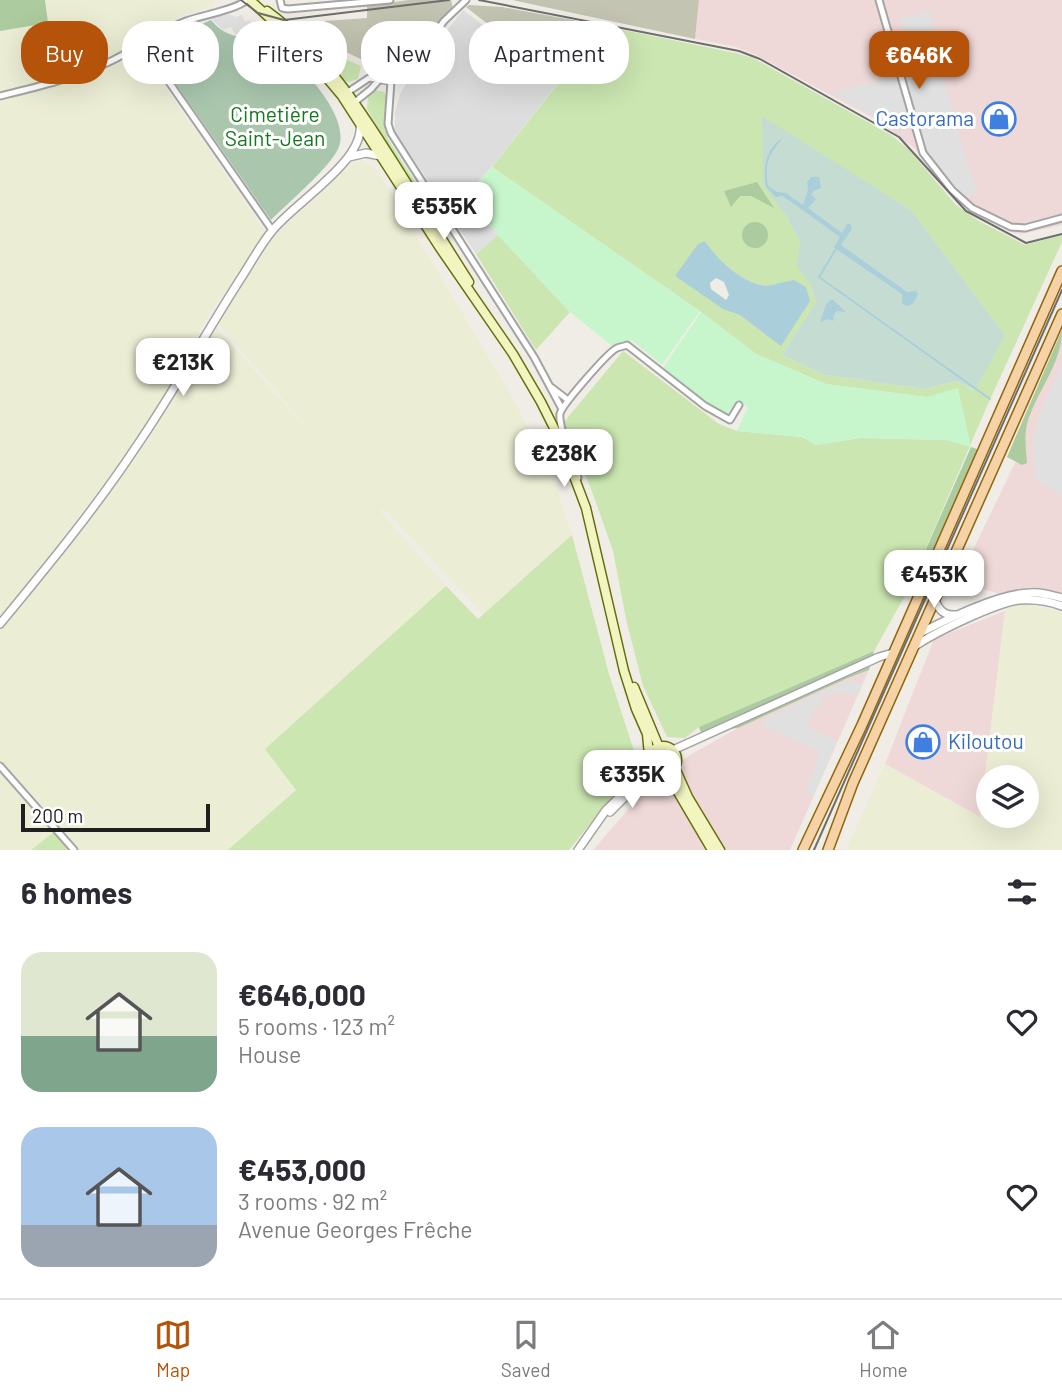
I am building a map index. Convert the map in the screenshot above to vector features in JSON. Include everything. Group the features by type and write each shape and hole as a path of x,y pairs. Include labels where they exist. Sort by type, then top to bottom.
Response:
{"main road":[{"path":"250,2 305,51 355,102 376,141 500,335 550,419 586,508 618,645 646,734 649,760 672,782 712,850"},
{"path":"345,94 360,123 376,141 382,156 440,248 500,335"},
{"path":"803,850 1062,271"},
{"path":"828,850 853,783 1062,314"},
{"path":"905,627 920,633"},
{"path":"898,640 915,646"},
{"path":"618,645 659,747"},
{"path":"659,747 673,750 677,759 675,768 688,797 720,850"},
{"path":"649,760 659,747"},
{"path":"661,774 675,768"}],"street":[{"path":"280,0 282,8 288,9 390,0"},
{"path":"444,21 466,0"},
{"path":"879,0 923,153 972,208 1011,227 1025,228 1062,218"},
{"path":"186,21 250,2"},
{"path":"0,96 70,78 122,55"},
{"path":"345,94 361,83"},
{"path":"170,84 272,230"},
{"path":"355,102 376,84"},
{"path":"391,84 388,124 391,133 551,387 562,409"},
{"path":"0,624 71,536 137,447 272,230 348,158 358,142 360,123"},
{"path":"348,158 366,153 373,148 376,141 363,139 358,142"},
{"path":"366,153 382,156"},
{"path":"586,508 576,468 562,431 562,409 606,356 618,347 628,345 668,379 730,420 739,405"},
{"path":"551,387 568,400"},
{"path":"920,633 993,601 1026,593 1062,598"},
{"path":"935,600 940,611 950,615 960,614"},
{"path":"915,646 946,629 1009,602 1028,600 1062,606"},
{"path":"673,750 893,653"},
{"path":"578,850 606,810 640,777 649,760"},
{"path":"0,766 74,850"},
{"path":"595,827 627,795 661,774"}],"shaded area":[{"path":"45,0 215,0 214,6 171,21 122,21 122,53 108,60 108,21 47,21"},
{"path":"408,0 451,0 453,8 442,21 361,21 361,59 347,52 347,21 324,21 367,18 367,6"},
{"path":"512,0 699,0 695,39 629,25 629,21 611,21"},
{"path":"699,0 1062,0 1062,225 1022,234 1014,233 967,209 951,194 913,147 875,119 758,56 736,47 695,39"},
{"path":"466,7 502,7 577,21 484,21"},
{"path":"463,10 477,21 469,21 469,84 557,84 466,195 483,217 461,231 395,131 395,113 400,94 406,84 455,84 454,21"},
{"path":"930,10 939,44 937,53 977,193 963,197 925,149 902,60 911,58 900,19"},
{"path":"226,13 236,17 242,15 245,21 233,21 233,31 231,27 223,30 219,21 211,18"},
{"path":"21,27 21,84 31,84 0,92 0,31"},
{"path":"892,59 911,126 896,130 833,93 879,80 875,64"},
{"path":"122,62 122,84 163,84 266,233 208,316 143,433 0,619 0,99 54,84 108,84 108,67"},
{"path":"762,116 911,210 1005,335 975,390 956,381 925,389 825,375 782,355 816,302 810,284 797,266 800,242 785,214 763,185"},
{"path":"361,160 376,168 512,397 552,476 572,535 483,614 383,508 380,511 446,586 265,749 296,790 228,850 73,850 55,831 31,850 0,850 0,631 152,434 214,325 337,462 217,322 273,236"},
{"path":"483,217 498,235 476,254 461,231"},
{"path":"1062,333 1062,597 1032,587 1000,594 958,581 1015,463 1013,442"},
{"path":"1062,364 1062,495 1035,477 1033,441 1039,415"},
{"path":"1014,605 1033,605 1062,612 1062,850 846,850 885,764 976,815 976,828 1039,828 1039,765 986,765 1005,611"},
{"path":"1005,611 986,765 976,765 976,815 885,764 934,639"},
{"path":"869,670 790,850 593,850 646,789 690,755 738,728"},
{"path":"843,682 862,683 857,696 841,692 820,697 823,701 819,709 815,707 806,726 837,741 813,797 805,793 819,754 816,750 761,725 765,719"}],"green space":[{"path":"0,0 45,0 48,21 21,21 21,28 0,31"},
{"name":"Cimetière Saint-Jean","path":"219,28 233,35 233,84 315,84 337,119 341,135 333,157 271,220 176,84 219,84"},
{"path":"629,31 753,58 891,135 909,150 956,205 977,220 1025,245 1062,235 1062,242 970,446 926,397 826,384 756,354 701,312 492,167 558,84 629,84","holes":["762,117 911,210 1005,335 974,390 956,381 925,389 825,375 782,355 816,302 810,284 798,266 800,242 785,214","705,241 716,255 745,279 761,285 794,280 781,345 740,315 675,276"]},
{"path":"347,60 361,66 358,79 349,82"},
{"path":"375,90 384,92 386,96 385,129 388,139 431,207 427,210 367,109 368,96"},
{"path":"492,167 700,311 662,365 633,341 623,341 612,346 570,312 498,235 466,195"},
{"path":"757,182 774,208 751,196 740,196 731,207 724,191"},
{"path":"755,222 764,226 768,235 764,244 755,248 746,244 742,235 746,226"},
{"path":"498,235 570,312 536,350 476,254"},
{"path":"701,312 756,354 826,384 926,397 958,388 971,447 946,440 860,438 816,445 802,437 737,431 748,407 738,400 726,415 705,403 663,368"},
{"path":"1062,330 1058,355 1027,424 1027,463 1022,465 1007,457"},
{"path":"623,351 719,424 737,431 802,437 816,445 860,438 946,440 970,446 907,592 874,651 699,727 685,738 667,737 643,686 613,551 564,422"},
{"path":"971,447 980,450 913,597 907,592"},
{"path":"572,535 609,674 635,754 628,777 569,850 228,850 296,790 265,749 446,586 478,619"},
{"path":"874,651 869,670 738,728 725,729 703,738 699,727"},
{"path":"55,831 73,850 31,850"}],"water":[{"path":"783,137 769,160 768,186 777,192 786,193 803,205 808,190 807,182 811,177 819,177 821,188 813,191 812,195 816,199 808,208 842,233 847,224 851,224 852,229 841,245 907,292 916,291 918,294 913,304 906,306 902,303 902,294 836,249 834,247 840,237 782,196 776,197 766,187 765,172 769,153"},
{"path":"705,241 729,268 745,279 761,285 794,280 806,287 810,301 781,346 740,315 723,309 675,276 698,244","holes":["716,278 724,282 729,295 726,300 711,289 710,283"]},
{"path":"832,299 846,312 837,311 833,321 827,319 820,323 826,304"}],"waterway":[{"path":"836,249 819,277 990,399"}],"tram line":[{"path":"241,0 258,13 284,20 449,0"},
{"path":"479,0 739,51 760,59 899,137 966,211 1026,243 1062,234"},
{"path":"814,850 1062,290"}],"place":[{"name":"Castorama","path":"999,119"},
{"name":"Kiloutou","path":"923,742"}]}
